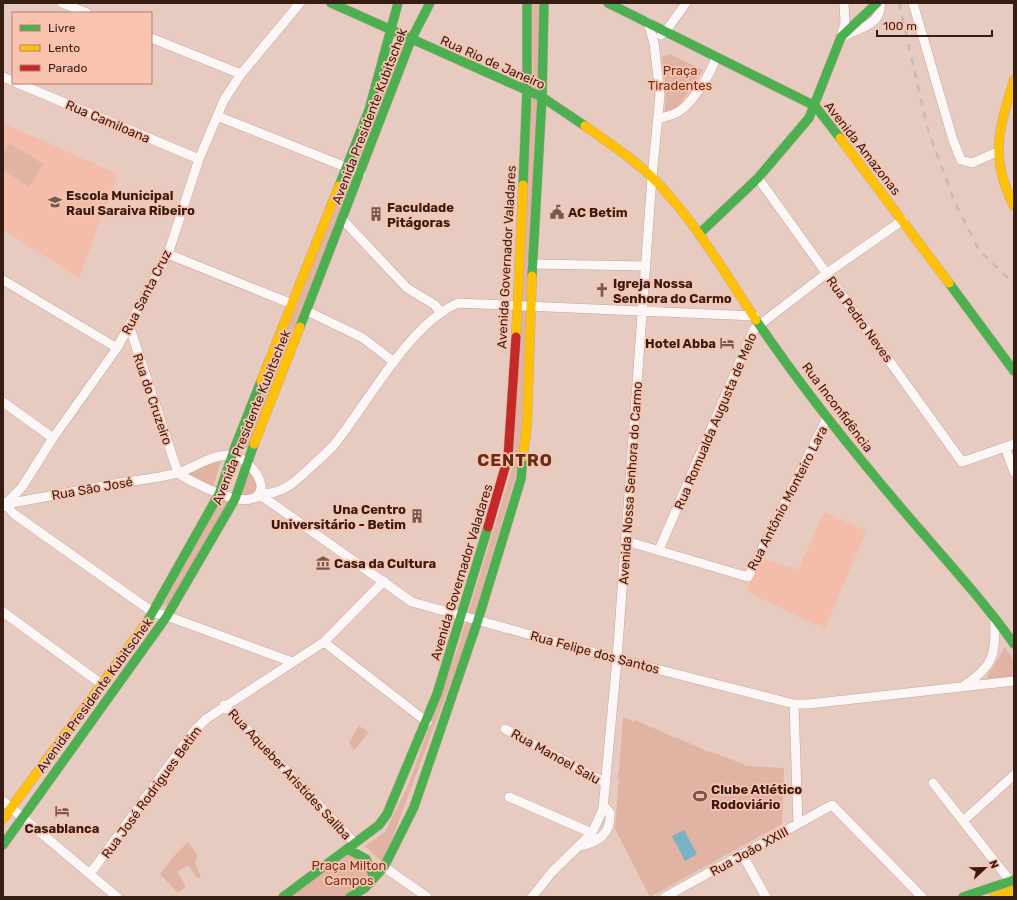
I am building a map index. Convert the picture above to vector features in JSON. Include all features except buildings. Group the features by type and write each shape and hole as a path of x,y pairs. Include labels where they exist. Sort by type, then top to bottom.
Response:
{"main road":[{"name":"Rua Rio de Janeiro","path":"332,3 410,40 527,89 542,97 611,144 652,177"},
{"name":"Avenida Presidente Kubitschek","path":"3,819 154,613 219,494 233,454 369,110 398,3"},
{"name":"Avenida Presidente Kubitschek","path":"3,845 167,616 235,499 361,172 410,40 430,3"},
{"name":"Avenida Governador Valadares","path":"283,897 379,825 387,814 427,722 439,688 503,480 508,457 518,306 527,89 527,3"},
{"name":"Avenida Governador Valadares","path":"350,897 364,888 384,867 414,807 478,620 521,479 527,425 530,306 542,97 544,3"},
{"name":"Avenida Amazonas","path":"608,3 815,106 903,220 1014,371"},
{"path":"699,234 758,178 809,118 841,37 878,3"},
{"path":"1014,80 998,134 997,152 1006,194 1014,206"},
{"name":"Rua Inconfidência","path":"652,177 665,190 699,234 760,325 827,418 1013,641"},
{"path":"351,846 384,867"},
{"path":"351,846 368,860 374,877"},
{"path":"965,896 1012,877"},
{"path":"994,897 1014,890"}],"street":[{"path":"62,3 84,12"},
{"name":"Rua Santa Cruz","path":"4,504 22,487 53,438 116,348 168,254 198,159 224,100 241,74 300,3"},
{"path":"654,43 666,31 686,3"},
{"path":"841,37 845,23 844,3"},
{"path":"913,3 953,140 961,160 972,163 997,152"},
{"name":"Avenida Nossa Senhora do Carmo","path":"532,897 552,872 592,833 604,806 644,312 652,177 660,95 654,43 648,22"},
{"path":"152,38 241,74"},
{"path":"658,119 676,113 681,109 704,81 716,57"},
{"name":"Rua Camiloana","path":"19,84 198,159"},
{"path":"217,116 361,172"},
{"name":"Rua Pedro Neves","path":"758,178 962,462 1004,447"},
{"path":"342,220 407,288 435,305 441,313"},
{"name":"Rua Romualda Augusta de Melo","path":"659,550 754,329 827,273 903,220"},
{"path":"168,254 292,304"},
{"path":"532,264 646,266"},
{"path":"3,280 116,348"},
{"path":"178,472 192,482 219,494 235,499 249,500 259,494 272,494 285,489 333,446 394,362 418,333 441,313 458,303 755,316"},
{"path":"307,311 363,338 394,362"},
{"name":"Rua do Cruzeiro","path":"129,325 178,472"},
{"path":"3,402 53,438"},
{"name":"Rua Antônio Monteiro Lara","path":"659,550 748,577 827,418"},
{"path":"1014,444 1004,447 1014,472"},
{"path":"233,454 248,462 260,480 261,488 259,494"},
{"name":"Rua São José","path":"4,504 178,472 212,458 233,454"},
{"name":"Rua Felipe dos Santos","path":"259,494 412,602 617,659 794,704 809,704 1014,681"},
{"path":"4,504 14,514 154,613 167,616 292,662"},
{"path":"626,541 659,550"},
{"name":"Rua José Rodrigues Betim","path":"90,874 194,730 224,705 324,642 384,581"},
{"path":"4,616 102,685"},
{"name":"Rua Felipe dos Santos","path":"964,686 981,674 990,663 994,651 995,619"},
{"path":"994,651 1013,641"},
{"path":"324,642 427,722"},
{"path":"794,704 798,824"},
{"name":"Rua Aqueber Aristides Saliba","path":"224,705 351,846"},
{"name":"Rua Manoel Salu","path":"505,729 606,783"},
{"path":"963,821 1014,775"},
{"path":"933,783 963,821 1012,877"},
{"path":"509,797 592,833"},
{"path":"3,801 118,897"},
{"name":"Rua João XXIII","path":"665,897 832,805 922,897"},
{"path":"579,846 592,844 604,835 610,823 610,812 604,806"},
{"path":"742,854 766,897"},
{"path":"384,867 427,897"}],"shaded area":[{"name":"Escola Municipal Raul Saraiva Ribeiro","path":"3,123 118,174 79,278 3,230"},
{"path":"824,512 866,531 825,629 746,591 761,558 798,570"}],"green space":[{"path":"531,3 539,3 539,56 521,444 515,479 465,645 383,863 365,846 385,832 407,788 458,647 513,465 533,75"},
{"path":"400,44 405,46 358,167 352,163"},
{"name":"Praça Tiradentes","path":"670,54 703,70 676,110 665,112 666,89 662,57"},
{"path":"10,143 43,164 29,187 3,170 3,153"},
{"path":"346,174 355,177 249,448 241,448"},
{"path":"221,461 213,487 183,473"},
{"path":"250,469 258,487 255,494 239,496"},
{"path":"221,500 229,502 169,607 163,605"},
{"path":"1005,647 1014,661 1014,676 986,679"},
{"name":"Clube Atlético Rodoviário","path":"623,717 634,722 635,720 745,766 784,768 782,824 650,897 615,829 619,779 617,778 619,771"},
{"path":"359,726 369,732 354,750 349,742"},
{"path":"188,842 197,855 195,863 201,876 198,879 188,865 177,872 186,886 178,893 160,874 175,855"},
{"name":"Praça Milton Campos","path":"343,853 360,855 370,878 347,897 285,897"}],"water":[{"path":"684,830 697,854 685,861 672,836"}],"railway":[{"path":"899,3 928,130 955,203 979,250 1014,284"}],"traffic: fast":[{"path":"331,3 542,97 585,126"},
{"path":"339,186 369,110 398,3"},
{"path":"300,327 411,40 430,3"},
{"path":"523,185 527,89 527,3"},
{"path":"532,276 542,97 544,3"},
{"path":"608,3 815,106 840,138"},
{"path":"699,234 758,178 809,118 841,37 877,3"},
{"path":"949,283 1014,371"},
{"path":"756,320 810,395 848,444 976,595 1014,644"},
{"path":"147,622 219,494 235,447 261,381"},
{"path":"3,845 167,616 235,499 254,444"},
{"path":"350,897 365,888 384,867 414,807 478,620 521,479 523,457"},
{"path":"283,897 379,825 387,814 437,694 488,527"},
{"path":"348,849 366,859 374,877"},
{"path":"963,897 1014,880"}],"traffic: slow":[{"path":"1014,80 1004,114 999,143 1001,173 1006,189 1014,206"},
{"path":"585,126 637,164 665,191 702,237 756,320"},
{"path":"840,138 949,283"},
{"path":"516,337 523,185"},
{"path":"261,381 339,186"},
{"path":"523,457 527,425 532,276"},
{"path":"254,444 300,327"},
{"path":"3,819 147,622"},
{"path":"994,897 1014,890"}],"traffic: jam":[{"path":"488,527 508,457 516,337"}],"place":[{"name":"Escola Municipal Raul Saraiva Ribeiro","path":"55,202"},
{"name":"AC Betim","path":"557,212"},
{"name":"Faculdade Pitágoras","path":"376,214"},
{"name":"Igreja Nossa Senhora do Carmo","path":"602,290"},
{"name":"Hotel Abba","path":"727,343"},
{"name":"Una Centro Universitário - Betim","path":"417,516"},
{"name":"Casa da Cultura","path":"323,563"},
{"name":"Clube Atlético Rodoviário","path":"700,796"},
{"name":"Casablanca","path":"62,811"}],"district":[{"name":"CENTRO","path":"515,460"}]}
